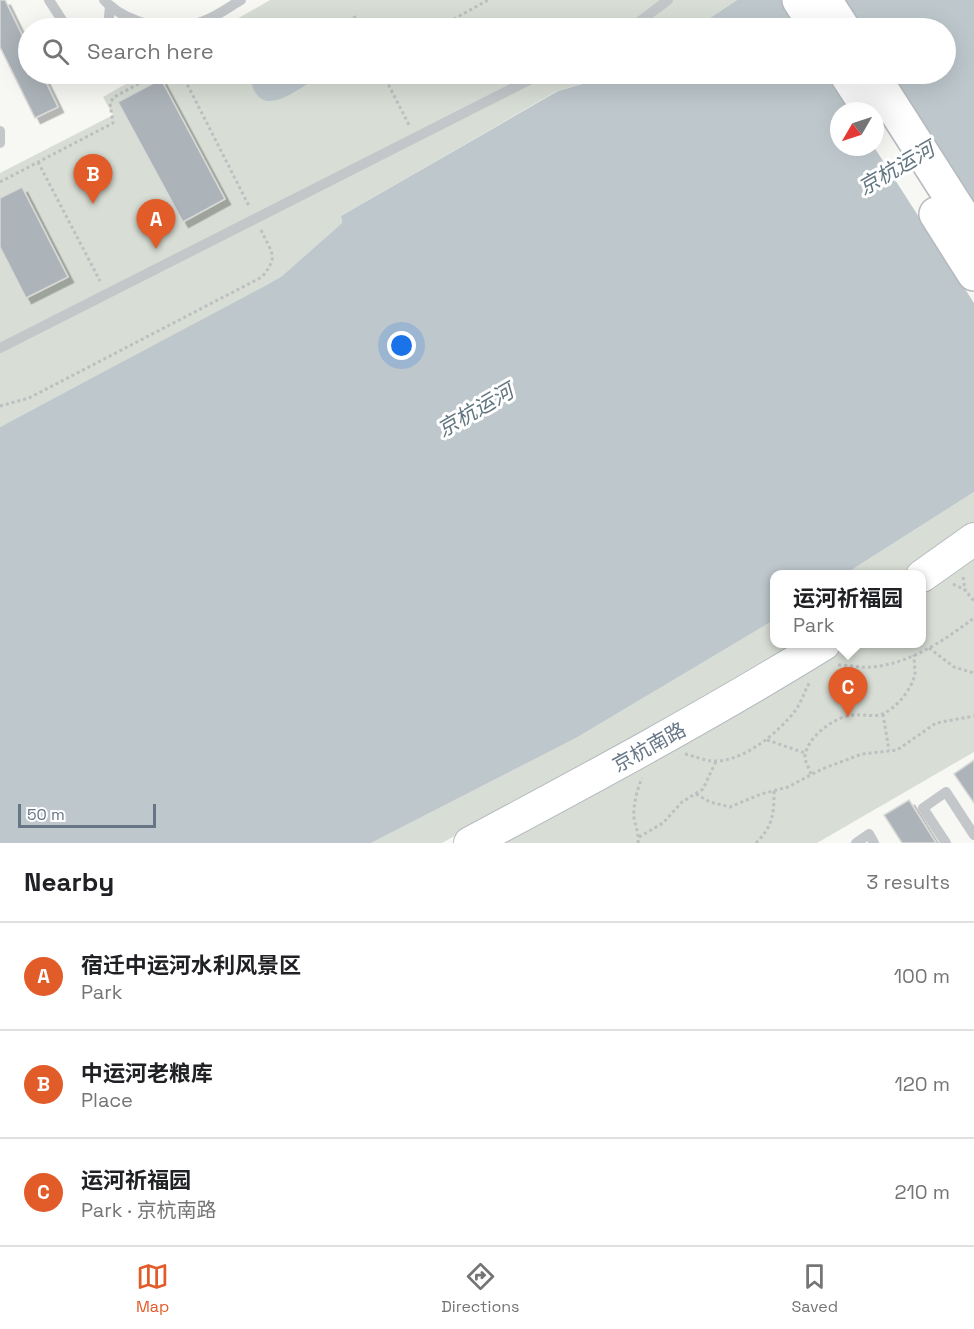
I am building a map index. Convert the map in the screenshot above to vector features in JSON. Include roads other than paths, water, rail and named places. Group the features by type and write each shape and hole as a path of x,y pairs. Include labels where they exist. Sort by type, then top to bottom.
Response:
{"main road":[{"path":"799,0 811,18"},
{"path":"825,0 837,18"},
{"path":"852,84 864,102"},
{"path":"878,84 974,234"},
{"path":"884,133 974,274"}],"street":[{"path":"926,572 974,538"},
{"name":"京杭南路","path":"470,843 649,748 756,686 830,654"}],"lane":[{"path":"49,0 61,18"},
{"path":"211,18 241,0"},
{"path":"644,18 668,0"},
{"path":"107,3 130,18"},
{"path":"107,3 108,18"},
{"path":"0,348 521,84"},
{"path":"0,131 0,142"},
{"path":"946,843 923,808 946,792 974,835"},
{"path":"856,843 869,834 874,843"}],"water":[{"name":"京杭运河","path":"737,0 974,0 974,492 851,570 770,570 770,622 576,738 371,843 0,843 0,427 282,276 342,223 341,216 558,91 582,84 956,84 956,18 710,18"},
{"path":"252,84 306,84 291,94 270,101 261,99 254,91"}],"place":[{"name":"中运河老粮库","path":"93,204"},
{"name":"宿迁中运河水利风景区","path":"156,249"},
{"name":"运河祈福园","path":"848,717"}]}
